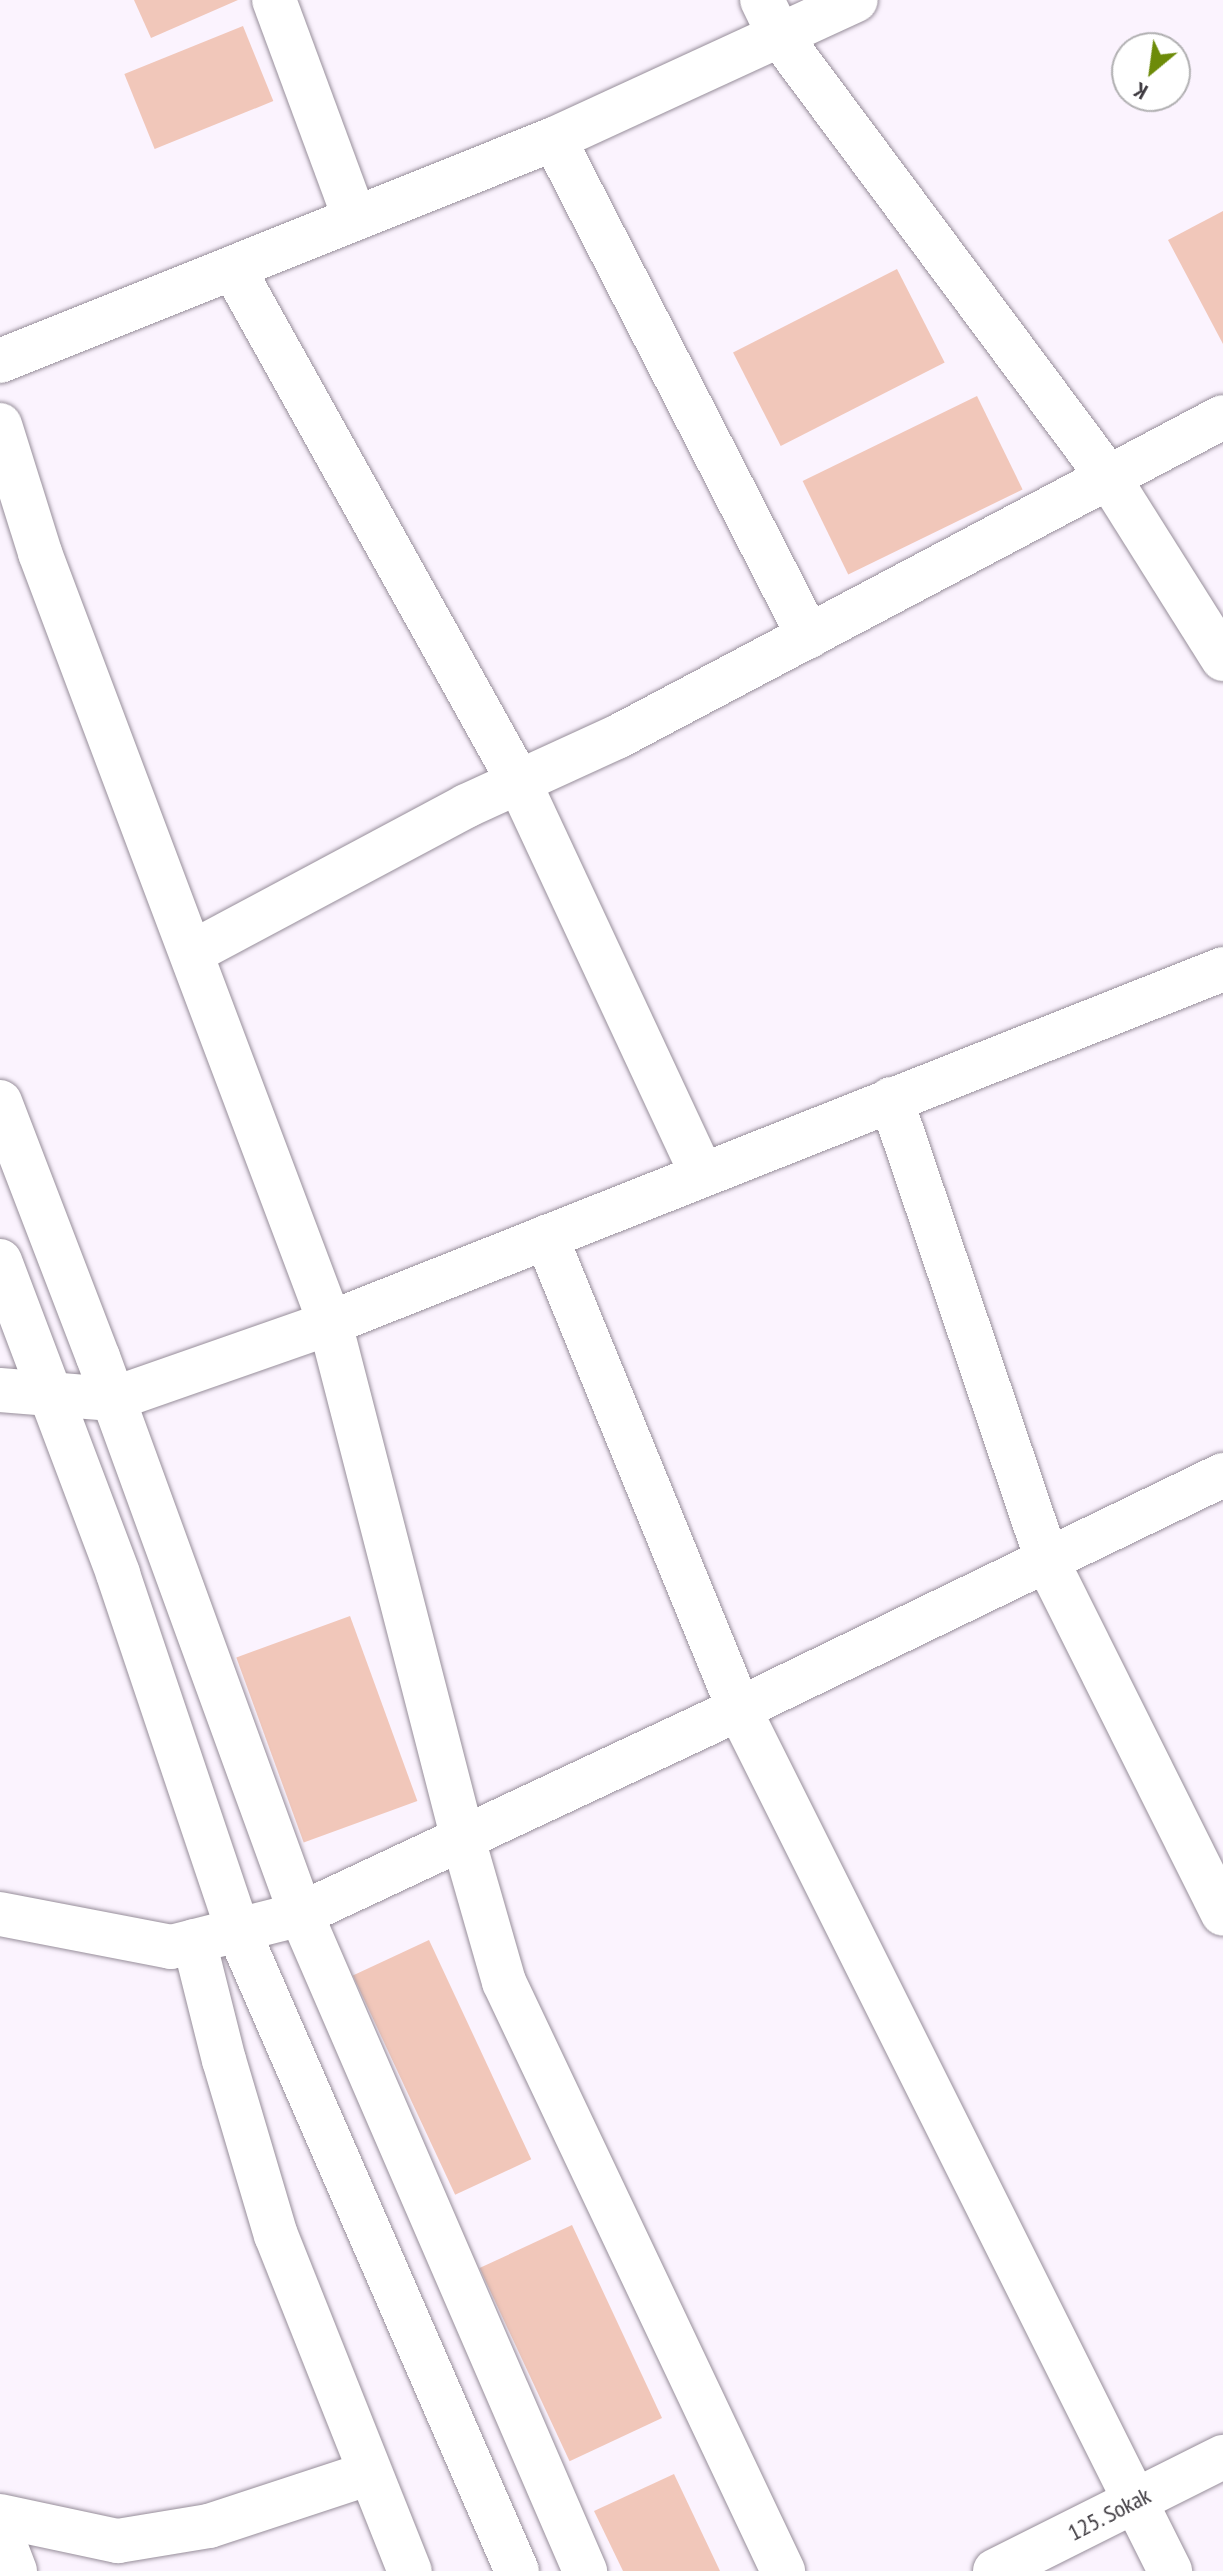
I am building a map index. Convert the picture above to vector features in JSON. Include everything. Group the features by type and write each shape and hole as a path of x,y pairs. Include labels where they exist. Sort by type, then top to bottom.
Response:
{"street":[{"path":"274,0 355,219"},
{"path":"0,361 554,139 771,18 856,0"},
{"path":"771,18 1109,478 1223,659"},
{"path":"554,139 809,637"},
{"path":"233,268 519,782 702,1174"},
{"path":"193,952 466,806 617,737 1223,417"},
{"path":"0,425 40,553 193,952 330,1323 463,1839 504,1982 783,2571"},
{"path":"0,1390 113,1399 330,1323 1223,969"},
{"path":"891,1099 1047,1561 1223,1914"},
{"path":"0,1102 113,1399 301,1914 585,2571"},
{"path":"546,1237 739,1709 1170,2571"},
{"path":"0,1261 118,1574 238,1930 517,2571"},
{"path":"0,1914 171,1947 301,1914 739,1709 1223,1475"},
{"path":"194,1941 224,2060 276,2235 410,2571"},
{"name":"125. Sokak","path":"995,2571 1223,2457"},
{"path":"0,2516 118,2541 209,2526 370,2473"},
{"path":"0,2532 15,2571"}],"building":[{"path":"134,0 238,0 151,38"},
{"path":"243,26 273,101 155,149 124,74"},
{"path":"1223,211 1223,344 1168,240"},
{"path":"897,269 945,363 781,446 733,353"},
{"path":"977,396 1023,489 848,575 803,481"},
{"path":"350,1616 417,1801 304,1843 236,1657"},
{"path":"429,1940 531,2159 455,2195 353,1975"},
{"path":"572,2225 662,2418 570,2461 480,2268"},
{"path":"674,2474 720,2571 623,2571 594,2511"}]}
